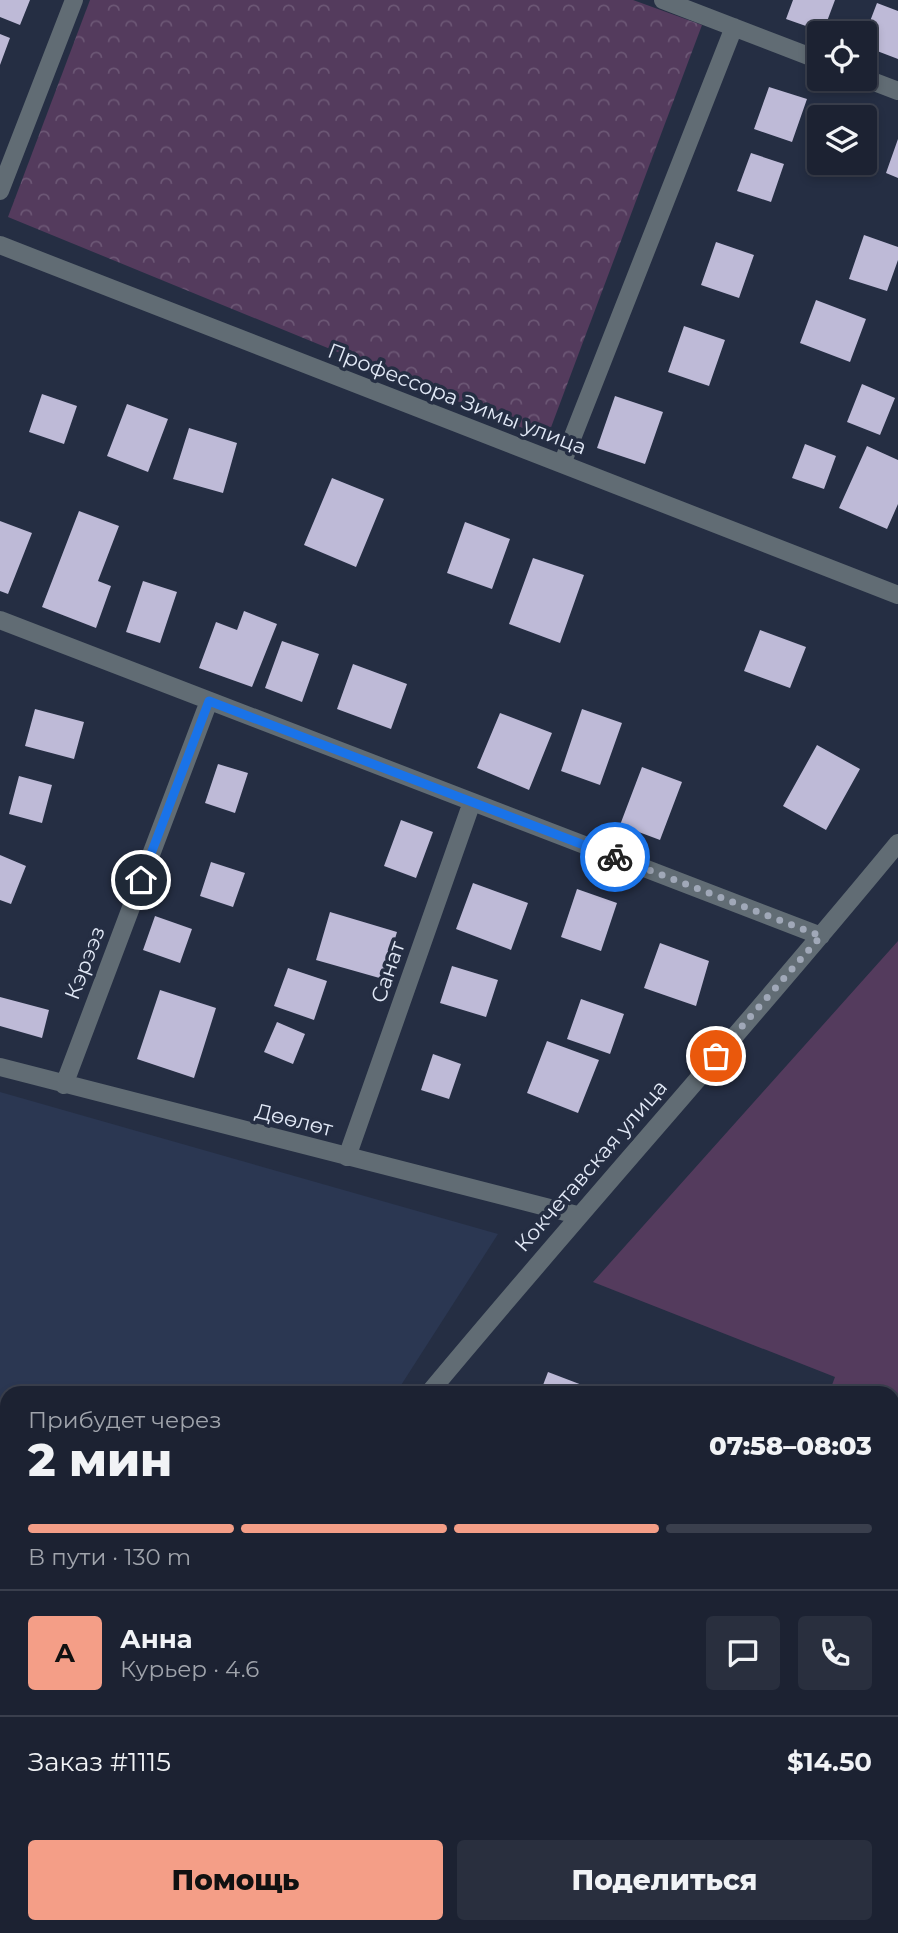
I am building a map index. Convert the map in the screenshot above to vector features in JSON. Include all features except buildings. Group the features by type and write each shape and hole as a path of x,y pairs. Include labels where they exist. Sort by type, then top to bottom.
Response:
{"street":[{"path":"0,191 74,0"},
{"path":"663,0 807,56"},
{"path":"562,464 734,27"},
{"path":"877,83 898,91"},
{"name":"Профессора Зимы улица","path":"0,245 898,595"},
{"path":"0,620 821,936"},
{"name":"Кэрээз","path":"64,1085 209,701"},
{"name":"Санат","path":"347,1157 472,802"},
{"name":"Кокчетавская улица","path":"435,1386 577,1215 821,936 898,843"},
{"name":"Дөөлөт","path":"0,1067 577,1215"}],"shaded area":[{"path":"0,1092 498,1234 400,1386 0,1386"}],"green space":[{"path":"90,0 633,0 702,25 547,438 8,217"},
{"path":"898,941 898,1386 832,1386 835,1377 593,1282"}],"way so far":[{"path":"615,857 821,936 716,1056"}],"route":[{"path":"141,880 209,701 615,857"}]}
